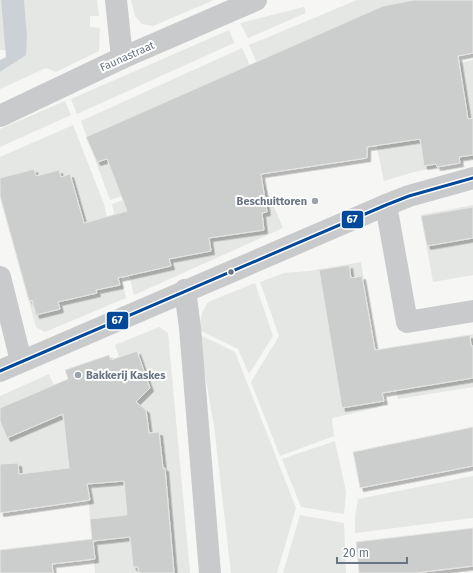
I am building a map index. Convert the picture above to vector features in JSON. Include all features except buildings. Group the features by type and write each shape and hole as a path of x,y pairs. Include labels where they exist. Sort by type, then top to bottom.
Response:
{"street":[{"path":"116,0 122,58"},
{"name":"Faunastraat","path":"0,116 122,58 256,0"},
{"path":"0,371 185,290 386,205 409,196 473,178"},
{"path":"386,205 407,322 473,311"},
{"path":"0,277 21,361"},
{"path":"185,290 190,328 210,573"}],"shaded area":[{"path":"1,0 6,50 0,50"},
{"path":"1,0 24,0 27,35 26,55 0,72 0,60 6,57"},
{"path":"24,0 97,0 99,16 90,16 90,27 100,28 99,51 56,72 46,68 0,89 0,72 7,68 27,35"},
{"path":"131,0 214,0 153,26 142,24 135,16"},
{"path":"357,0 473,0 473,53 444,59 445,66 473,60 473,160 414,172 384,181 376,143 283,123 249,45"},
{"path":"304,7 306,13 248,38 240,23"},
{"path":"229,30 234,43 77,114 71,99"},
{"path":"242,48 277,126 135,192 110,200 81,121"},
{"path":"65,101 71,115 0,147 0,129"},
{"path":"73,125 104,204 126,298 45,332 36,327 0,197 0,157"},
{"path":"256,141 264,183 283,228 134,295 112,204 129,198"},
{"path":"473,205 473,275 433,282 421,215"},
{"path":"361,262 383,404 376,408 332,418 334,436 280,456 251,382 279,336 260,282 284,273 309,271"},
{"path":"255,283 273,336 249,374 238,349 199,330 202,313 208,302"},
{"path":"159,327 168,333 190,573 95,573 87,484 136,410 115,345"},
{"path":"198,334 235,352 296,508 277,573 231,573 214,426"},
{"path":"473,334 473,387 398,399 390,349"},
{"path":"49,374 78,442 82,480 0,492 0,396"},
{"path":"335,441 346,492 344,514 301,507 282,459"},
{"path":"473,476 473,518 355,533 355,516 358,499"},
{"path":"300,515 344,523 346,573 283,573"}],"transit line":[{"name":"67","path":"0,371 386,205 409,196 473,178"}],"place":[{"name":"Beschuittoren","path":"315,201"},
{"name":"Bakkerij Kaskes","path":"78,375"}]}
